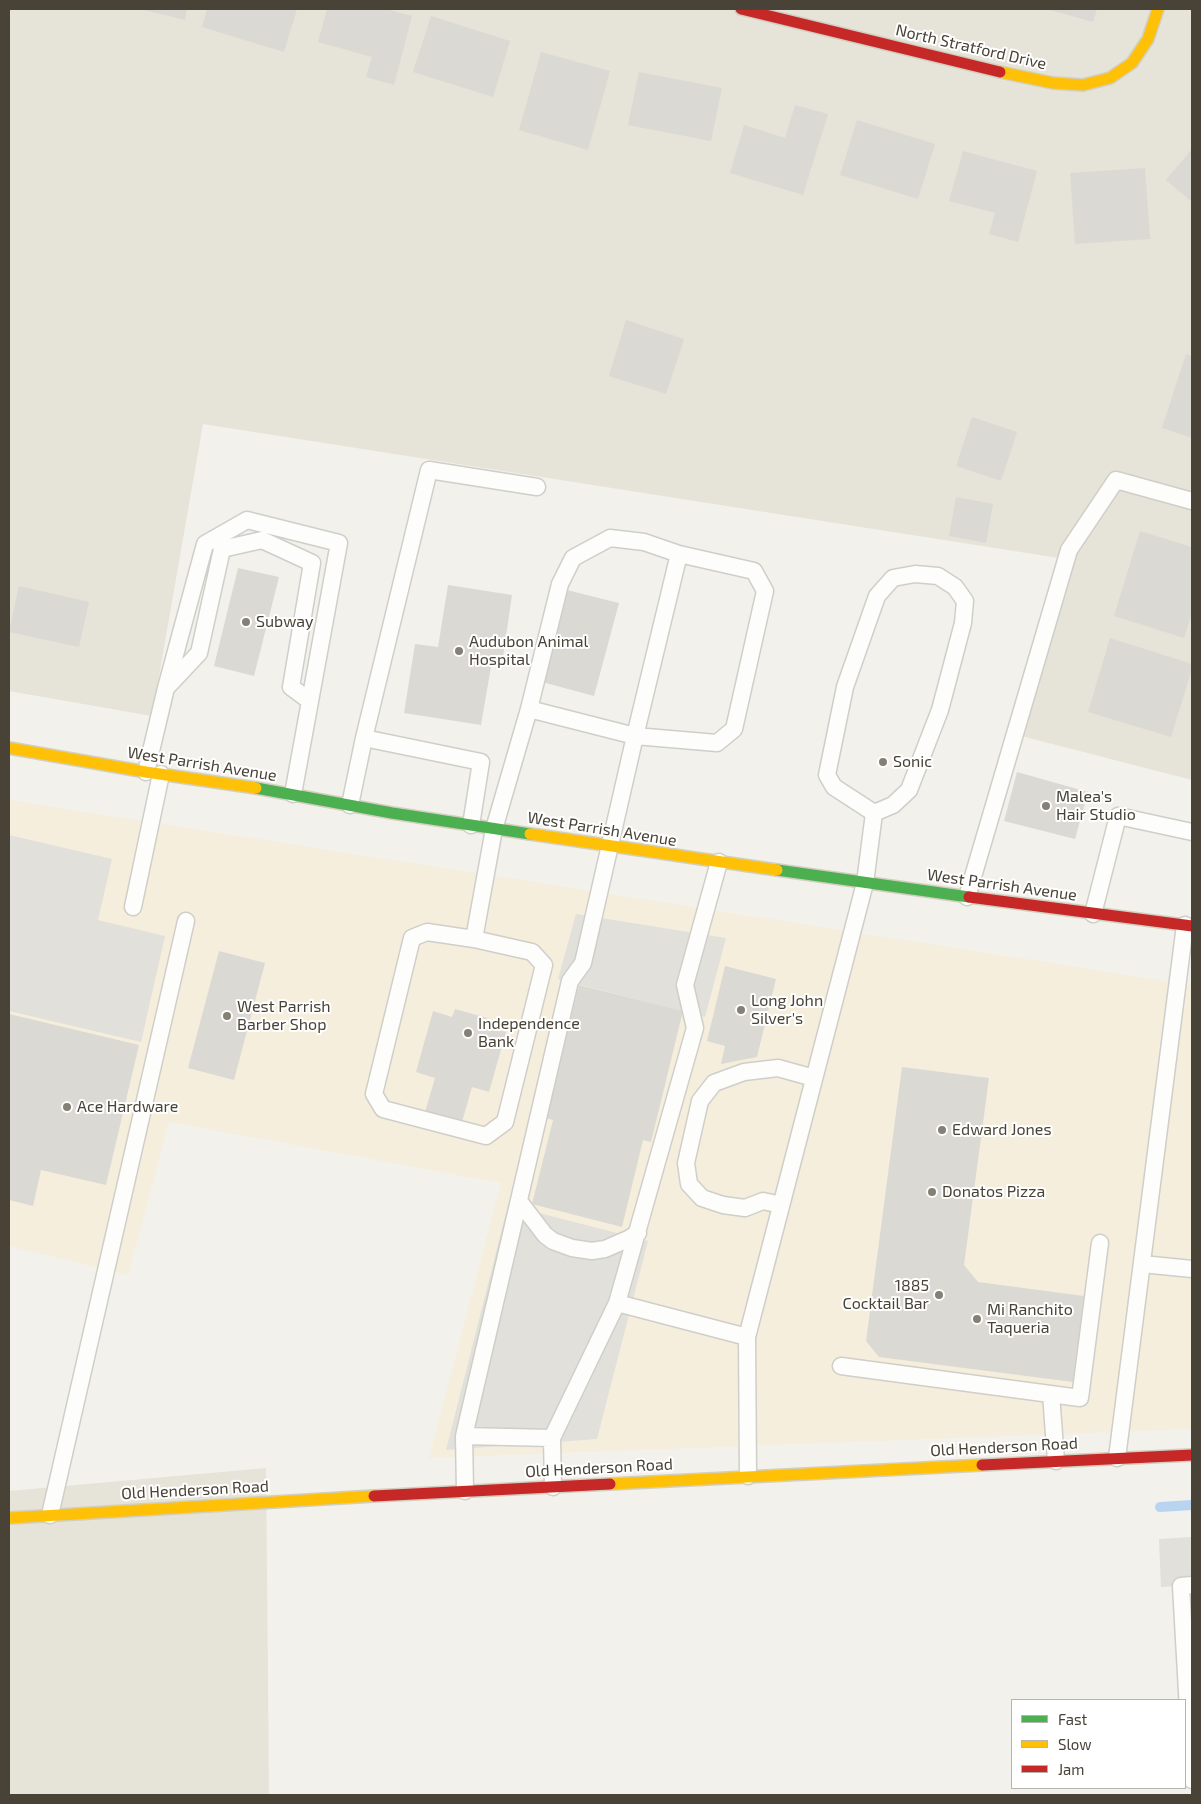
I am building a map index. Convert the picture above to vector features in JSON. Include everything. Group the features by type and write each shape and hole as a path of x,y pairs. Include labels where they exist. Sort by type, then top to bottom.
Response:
{"street":[{"name":"North Stratford Drive","path":"741,9 972,66 1053,83 1083,85 1110,78 1132,63 1148,39 1158,9"},
{"name":"West Parrish Avenue","path":"9,748 494,829 967,898 1189,926"},
{"name":"Old Henderson Road","path":"9,1518 465,1491 1192,1455"}],"lane":[{"path":"350,804 364,738 429,470 537,487"},
{"path":"967,898 1069,550 1116,480 1192,501"},
{"path":"133,907 166,688 205,544 247,520 339,543 293,794"},
{"path":"474,940 494,829 529,709 560,584 573,558 610,538 644,542 678,554 754,571 765,591 734,729 717,742 635,736 529,709"},
{"path":"166,688 199,654 222,549 262,540 312,563 291,687 310,701"},
{"path":"465,1491 464,1436 570,981 582,963 678,554"},
{"path":"914,574 938,576 955,587 965,601 963,622 940,710 909,790 893,805 874,813 834,787 827,775 845,687 877,596 893,578 914,574"},
{"path":"364,738 482,762 471,825"},
{"path":"748,1476 747,1337 864,883 874,813"},
{"path":"1093,914 1118,816 1192,832"},
{"path":"554,1487 552,1438 617,1303 695,1028 685,986 719,862"},
{"path":"50,1515 186,921"},
{"path":"1118,1458 1142,1264 1189,926"},
{"path":"427,932 474,940 532,952 544,965 505,1122 486,1136 383,1109 374,1094 412,938 427,932"},
{"path":"781,1206 763,1201 745,1208 723,1205 702,1198 689,1184 686,1164 700,1101 714,1083 744,1072 778,1068 814,1078"},
{"path":"519,1201 545,1235 554,1241 572,1248 592,1251 605,1249 628,1240 638,1233"},
{"path":"841,1366 1080,1398 1100,1243"},
{"path":"1142,1264 1192,1269"},
{"path":"617,1303 747,1337"},
{"path":"1051,1394 1056,1461"},
{"path":"464,1436 552,1438"},
{"path":"1192,1585 1181,1586 1192,1780"}],"shaded area":[{"path":"9,9 1192,9 1192,780 1010,733 1059,558 203,424 152,716 9,691"},
{"path":"9,800 1192,985 1192,1429 429,1458 501,1183 169,1122 128,1275 9,1246"},
{"path":"9,835 112,859 98,920 165,936 141,1042 9,1011"},
{"path":"576,914 726,938 705,1017 558,979"},
{"path":"508,1205 648,1241 597,1439 446,1450"},
{"path":"266,1468 269,1795 9,1795 9,1491"},
{"path":"1192,1537 1192,1585 1161,1587 1159,1539"}],"building":[{"path":"140,9 187,9 185,20"},
{"path":"207,9 297,9 284,52 202,27"},
{"path":"327,9 386,9 412,16 394,85 366,77 372,57 318,42"},
{"path":"1047,9 1097,9 1093,22"},
{"path":"431,16 510,41 493,97 413,72"},
{"path":"541,52 610,71 588,150 519,130"},
{"path":"639,72 722,88 711,141 628,125"},
{"path":"795,105 828,114 803,195 730,173 744,125 785,138"},
{"path":"857,120 935,144 918,199 840,175"},
{"path":"1192,149 1192,202 1166,180"},
{"path":"963,151 1037,171 1018,242 989,234 995,213 949,201"},
{"path":"1145,168 1150,239 1075,244 1070,173"},
{"path":"626,320 684,339 666,394 609,376"},
{"path":"1186,354 1192,356 1192,438 1162,428"},
{"path":"972,417 1017,432 1001,481 956,466"},
{"path":"956,497 993,504 986,543 949,536"},
{"path":"1140,531 1192,547 1192,613 1184,638 1114,616"},
{"name":"Subway","path":"238,568 279,577 254,676 214,666"},
{"name":"Audubon Animal Hospital","path":"448,585 512,595 503,657 493,655 481,725 404,713 415,644 438,647"},
{"path":"19,586 89,602 79,647 9,632"},
{"path":"567,590 619,603 594,696 542,682"},
{"path":"1110,638 1192,664 1171,737 1088,712"},
{"name":"Malea's Hair Studio","path":"1017,772 1088,792 1075,839 1004,821"},
{"name":"West Parrish Barber Shop","path":"219,951 265,963 234,1080 188,1068"},
{"name":"Long John Silver's","path":"725,966 776,979 757,1057 721,1064 725,1046 707,1041"},
{"path":"579,985 683,1011 651,1142 643,1140 622,1227 532,1204 553,1120 546,1118"},
{"path":"455,1009 487,1018 485,1026 506,1032 489,1092 472,1087 462,1122 425,1112 435,1078 416,1072 433,1011 452,1017"},
{"name":"Ace Hardware","path":"9,1014 139,1045 106,1185 41,1170 33,1206 9,1200"},
{"path":"902,1067 989,1078 964,1265 978,1282 1084,1296 1073,1382 879,1357 866,1341"}],"waterway":[{"path":"1160,1507 1192,1505"}],"traffic: fast":[{"path":"256,788 392,813 530,834"},
{"path":"777,870 969,897"}],"traffic: slow":[{"path":"1000,72 1053,83 1083,85 1110,78 1132,63 1148,39 1158,9"},
{"path":"9,748 146,772 256,788"},
{"path":"530,834 777,870"},
{"path":"610,1484 982,1465"},
{"path":"9,1518 374,1496"}],"traffic: jam":[{"path":"741,9 1000,72"},
{"path":"969,897 1192,926"},
{"path":"982,1465 1192,1455"},
{"path":"374,1496 610,1484"}],"place":[{"name":"Subway","path":"246,622"},
{"name":"Audubon Animal Hospital","path":"459,651"},
{"name":"Sonic","path":"883,762"},
{"name":"Malea's Hair Studio","path":"1046,806"},
{"name":"Long John Silver's","path":"741,1010"},
{"name":"West Parrish Barber Shop","path":"227,1016"},
{"name":"Independence Bank","path":"468,1033"},
{"name":"Ace Hardware","path":"67,1107"},
{"name":"Edward Jones","path":"942,1130"},
{"name":"Donatos Pizza","path":"932,1192"},
{"name":"1885 Cocktail Bar","path":"939,1295"},
{"name":"Mi Ranchito Taqueria","path":"977,1319"}]}
